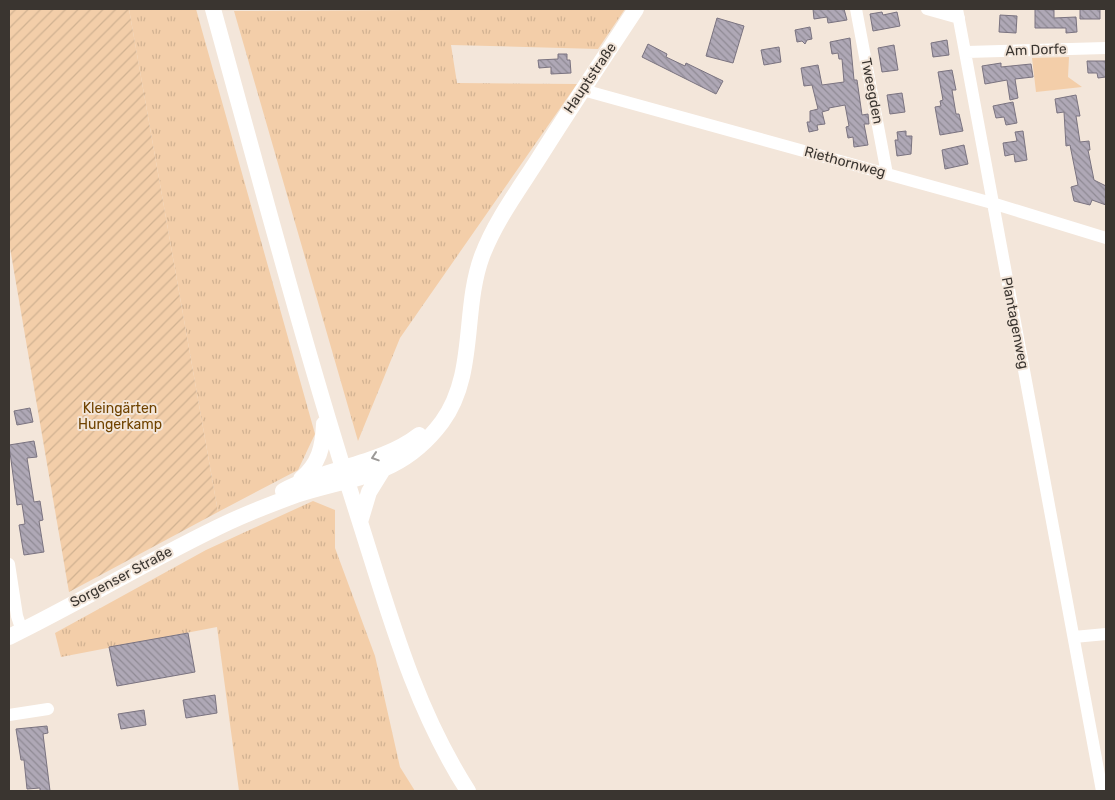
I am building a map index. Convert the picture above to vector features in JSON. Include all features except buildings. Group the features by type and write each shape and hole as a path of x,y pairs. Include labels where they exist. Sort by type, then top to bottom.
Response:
{"main road":[{"path":"213,9 324,411 403,659 446,758 468,791"},
{"name":"Hauptstraße","path":"466,349 473,288 482,256 501,216 636,9"},
{"path":"360,522 369,492 382,471 423,444 443,421 456,396 463,376 466,349"},
{"path":"235,520 344,474 393,451 417,437 437,417 451,394 466,349"},
{"path":"235,520 294,485 311,471 319,457 323,441 324,411"},
{"path":"294,485 344,474 382,471"},
{"name":"Sorgenser Straße","path":"15,634 184,544 235,520"}],"street":[{"name":"Tweegden","path":"856,9 888,174"},
{"path":"927,9 958,13"},
{"name":"Plantagenweg","path":"958,13 967,52 992,203 1102,791"},
{"name":"Am Dorfe","path":"967,52 1106,48"},
{"name":"Riethornweg","path":"583,90 992,203 1106,238"},
{"path":"9,564 11,591 17,616 15,634"},
{"path":"1074,637 1106,634"},
{"path":"9,715 48,709"}],"green space":[{"name":"Kleingärten Hungerkamp","path":"9,9 129,9 218,512 69,592 9,242"},
{"path":"129,9 196,9 315,434 298,470 218,512"},
{"path":"625,9 598,49 451,45 457,83 577,84 400,338 358,441 234,11"},
{"path":"1069,57 1068,77 1082,87 1036,92 1032,58"},
{"path":"313,501 335,510 335,548 375,656 400,767 415,791 239,791 217,627 61,657 55,633 206,550"}]}
